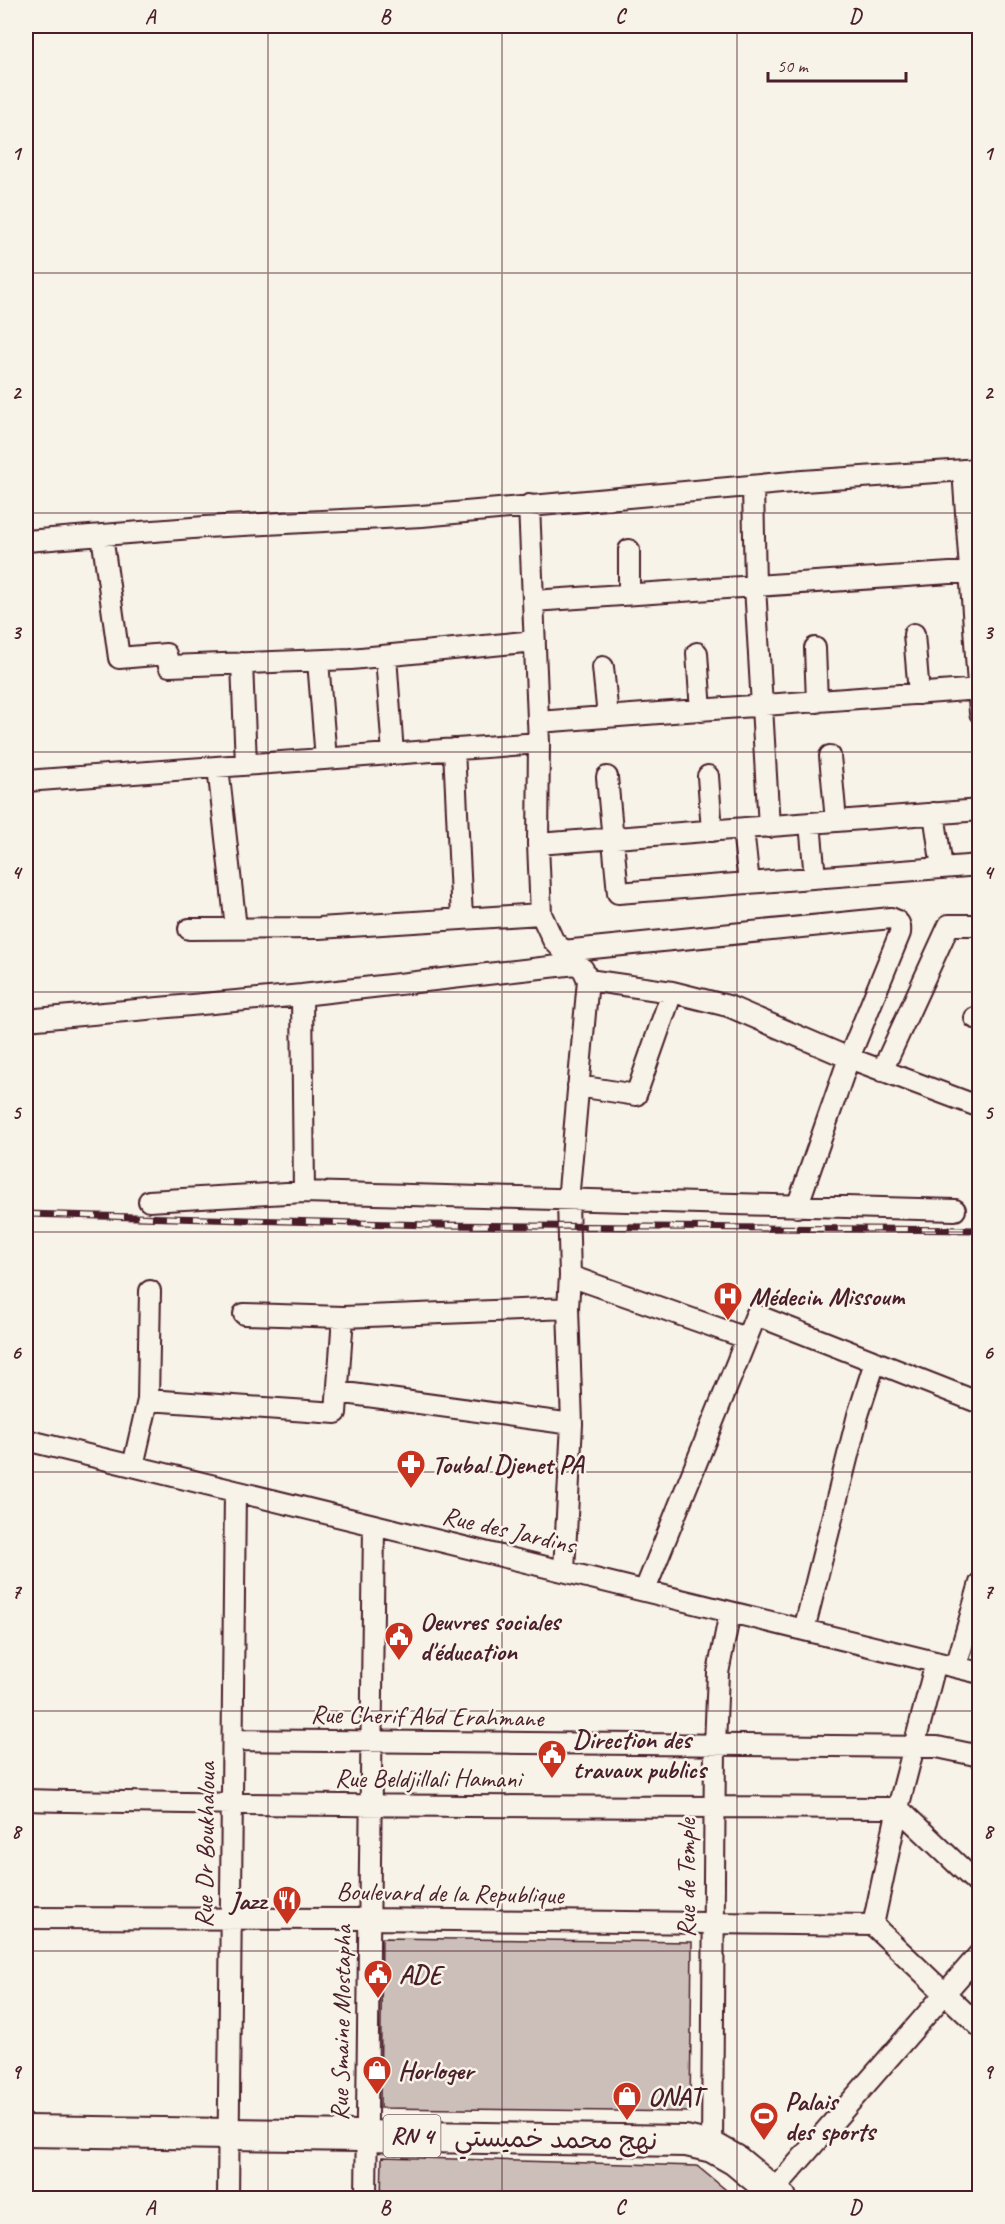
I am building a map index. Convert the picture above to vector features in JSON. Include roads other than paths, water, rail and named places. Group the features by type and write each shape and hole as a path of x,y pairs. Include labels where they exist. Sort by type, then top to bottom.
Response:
{"main road":[{"name":"نهج محمد خميستي","path":"26,2131 686,2141 712,2147 735,2160 774,2196"}],"street":[{"path":"26,541 205,527 422,516 529,505 971,469 980,713"},
{"path":"753,486 755,586 769,827"},
{"path":"529,505 540,743 538,844 541,914 553,940 569,958 583,969 588,980 568,1201 570,1276 568,1308 572,1424 564,1570"},
{"path":"102,535 118,657 166,654 169,666 318,661 535,641"},
{"path":"629,550 629,595"},
{"path":"533,601 974,571"},
{"path":"914,634 919,694"},
{"path":"815,648 817,702"},
{"path":"697,653 701,711"},
{"path":"386,656 393,754"},
{"path":"318,661 326,759"},
{"path":"242,663 246,764"},
{"path":"603,667 608,717"},
{"path":"538,722 978,690"},
{"path":"26,780 540,743"},
{"path":"454,749 462,918"},
{"path":"830,756 836,821"},
{"path":"218,767 236,928"},
{"path":"708,776 712,831"},
{"path":"607,777 618,893 980,865"},
{"path":"538,844 980,810"},
{"path":"934,813 942,868"},
{"path":"810,823 815,878"},
{"path":"743,829 749,883"},
{"path":"189,929 319,928 541,914"},
{"path":"26,1020 302,995 569,958 891,918 901,925 900,933 849,1058 797,1207"},
{"path":"882,1071 949,925 980,925"},
{"path":"588,980 672,992 728,1006 849,1058 980,1107"},
{"path":"578,1086 636,1095 672,992"},
{"path":"302,995 304,1192"},
{"path":"149,1201 304,1192 955,1210"},
{"path":"570,1276 746,1338"},
{"path":"133,1466 148,1400 150,1291"},
{"path":"244,1314 343,1317 568,1308"},
{"path":"645,1590 756,1315 980,1403"},
{"path":"148,1400 336,1413 343,1317"},
{"path":"804,1630 858,1415 875,1362"},
{"path":"338,1392 572,1424"},
{"name":"Rue des Jardins","path":"26,1440 980,1673"},
{"name":"Rue Dr Boukhaloua","path":"228,2199 236,1491"},
{"name":"Rue Smaine Mostapha","path":"366,2199 374,1525"},
{"path":"956,1667 980,1583"},
{"name":"Rue de Temple","path":"712,2147 715,1745 718,1673 730,1612"},
{"path":"936,1662 898,1808 873,1925 980,2027"},
{"name":"Rue Cherif Abd Erahmane","path":"233,1740 914,1746 937,1747 980,1756"},
{"name":"Rue Beldjillali Hamani","path":"26,1800 232,1805 898,1808"},
{"path":"898,1808 980,1886"},
{"name":"Boulevard de la Republique","path":"26,1918 369,1919 873,1925"},
{"path":"774,2196 980,1953"}],"railway":[{"path":"26,1214 431,1225 980,1230"}],"place":[{"name":"Médecin Missoum","path":"728,1322"},
{"name":"Toubal Djenet PA","path":"411,1490"},
{"name":"Oeuvres sociales d'éducation","path":"399,1662"},
{"name":"Direction des travaux publics","path":"552,1780"},
{"name":"Jazz","path":"287,1926"},
{"name":"ADE","path":"378,2000"},
{"name":"Horloger","path":"377,2096"},
{"name":"ONAT","path":"627,2122"},
{"name":"Palais des sports","path":"764,2142"}]}
